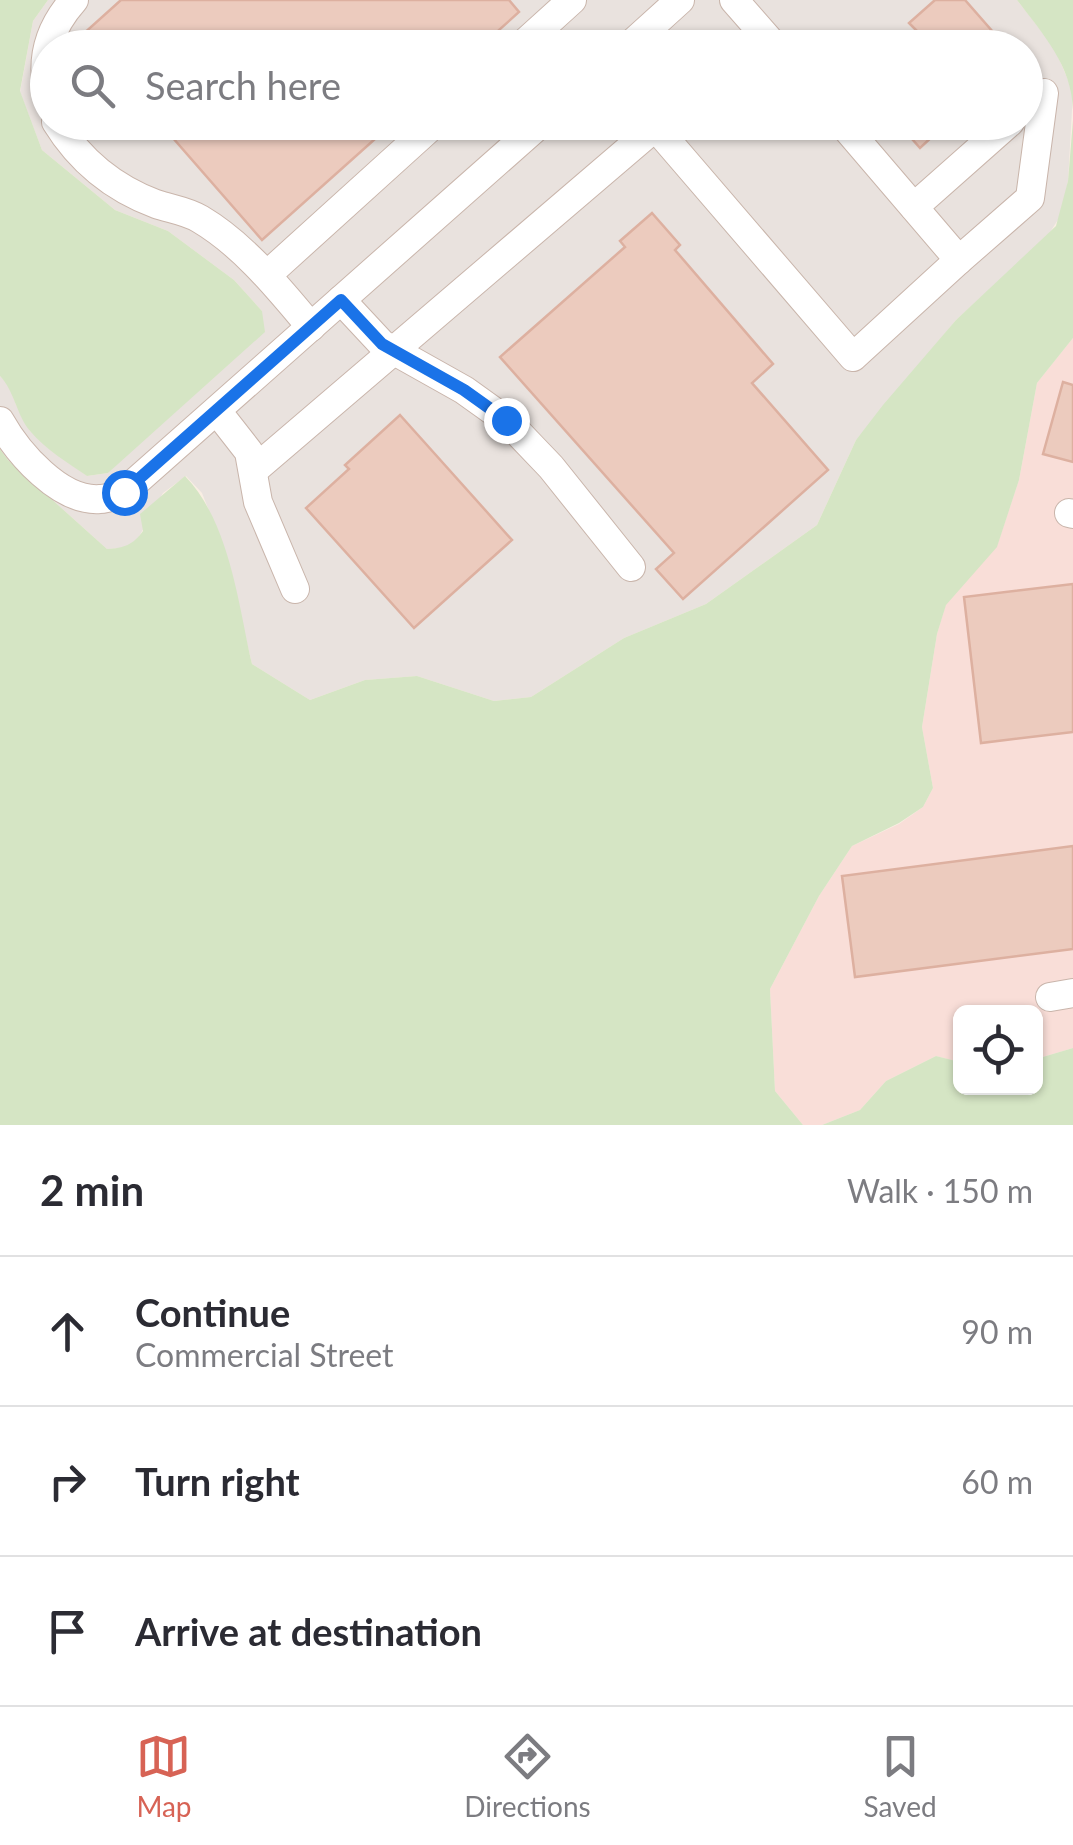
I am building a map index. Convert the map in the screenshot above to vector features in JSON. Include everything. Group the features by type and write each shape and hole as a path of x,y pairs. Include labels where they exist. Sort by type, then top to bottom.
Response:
{"street":[{"path":"54,30 74,0"},
{"path":"539,30 572,0"},
{"path":"647,30 680,0"},
{"path":"734,0 754,30"},
{"path":"68,140 101,175 135,195 200,219 267,275 311,327"},
{"path":"267,275 416,140"},
{"path":"0,421 34,464 58,486 80,498 102,500 124,492 522,140"},
{"path":"254,470 638,140"},
{"path":"670,140 853,357 1030,198 1038,140"},
{"path":"856,140 959,260"},
{"path":"914,207 990,140"},
{"path":"341,300 370,334 394,352 464,390 506,420 552,467 631,567"},
{"path":"217,411 245,444 254,470 258,502 295,589"}],"shaded area":[{"path":"48,0 1017,0 1041,30 31,30"},
{"path":"1043,33 1054,47 1073,92 1068,181 1061,215 1047,237 956,320 856,440 817,525 706,604 624,638 531,697 494,701 417,676 365,680 310,700 252,664 226,554 202,493 186,476 163,493 136,542 107,549 8,460 0,449 0,376 11,387 30,431 87,476 108,473 262,311 234,280 168,231 115,210 42,150 38,140 1043,140"},
{"path":"30,37 30,118 20,92"},
{"path":"1073,338 1073,1048 1043,1057 1043,1005 953,1005 953,1060 936,1056 886,1081 860,1110 822,1125 803,1125 775,1091 770,989 819,896 852,846 899,824 923,807 933,788 922,727 937,634 946,604 997,546 1019,480 1037,383"}],"green space":[{"path":"0,0 48,0 30,30 20,91 30,118 30,140 38,140 42,150 115,210 168,231 234,280 262,311 265,332 108,473 87,476 43,444 25,424 0,376"},
{"path":"1017,0 1073,0 1073,110 1062,65"},
{"path":"1073,120 1073,338 1037,383 1019,480 997,547 946,605 937,634 922,727 933,788 923,807 852,846 819,896 770,989 775,1091 803,1125 0,1125 0,449 107,549 136,540 143,531 140,514 185,476 200,495 222,540 252,664 310,700 365,680 417,676 494,701 531,697 624,638 706,604 817,525 856,440 883,405 956,320 1056,226 1068,181"},
{"path":"1073,1048 1073,1125 822,1125 860,1110 886,1081 936,1056 953,1060 953,1095 1043,1095 1043,1057"}],"building":[{"path":"121,0 509,0 519,12 499,30 88,30"},
{"path":"935,0 965,0 991,30 916,30 909,23"},
{"path":"175,140 374,140 262,240"},
{"path":"913,140 929,140 920,148"},
{"path":"652,213 680,245 675,250 773,364 752,383 828,470 683,599 656,569 674,553 500,357 625,247 620,241"},
{"path":"1063,382 1073,385 1073,462 1043,454"},
{"path":"400,415 512,540 414,628 306,508 349,469 345,465"},
{"path":"1073,584 1073,732 981,743 964,597"},
{"path":"1073,846 1073,949 855,977 842,876"}],"route":[{"path":"124,492 341,300 382,344 464,390 506,420"}]}
